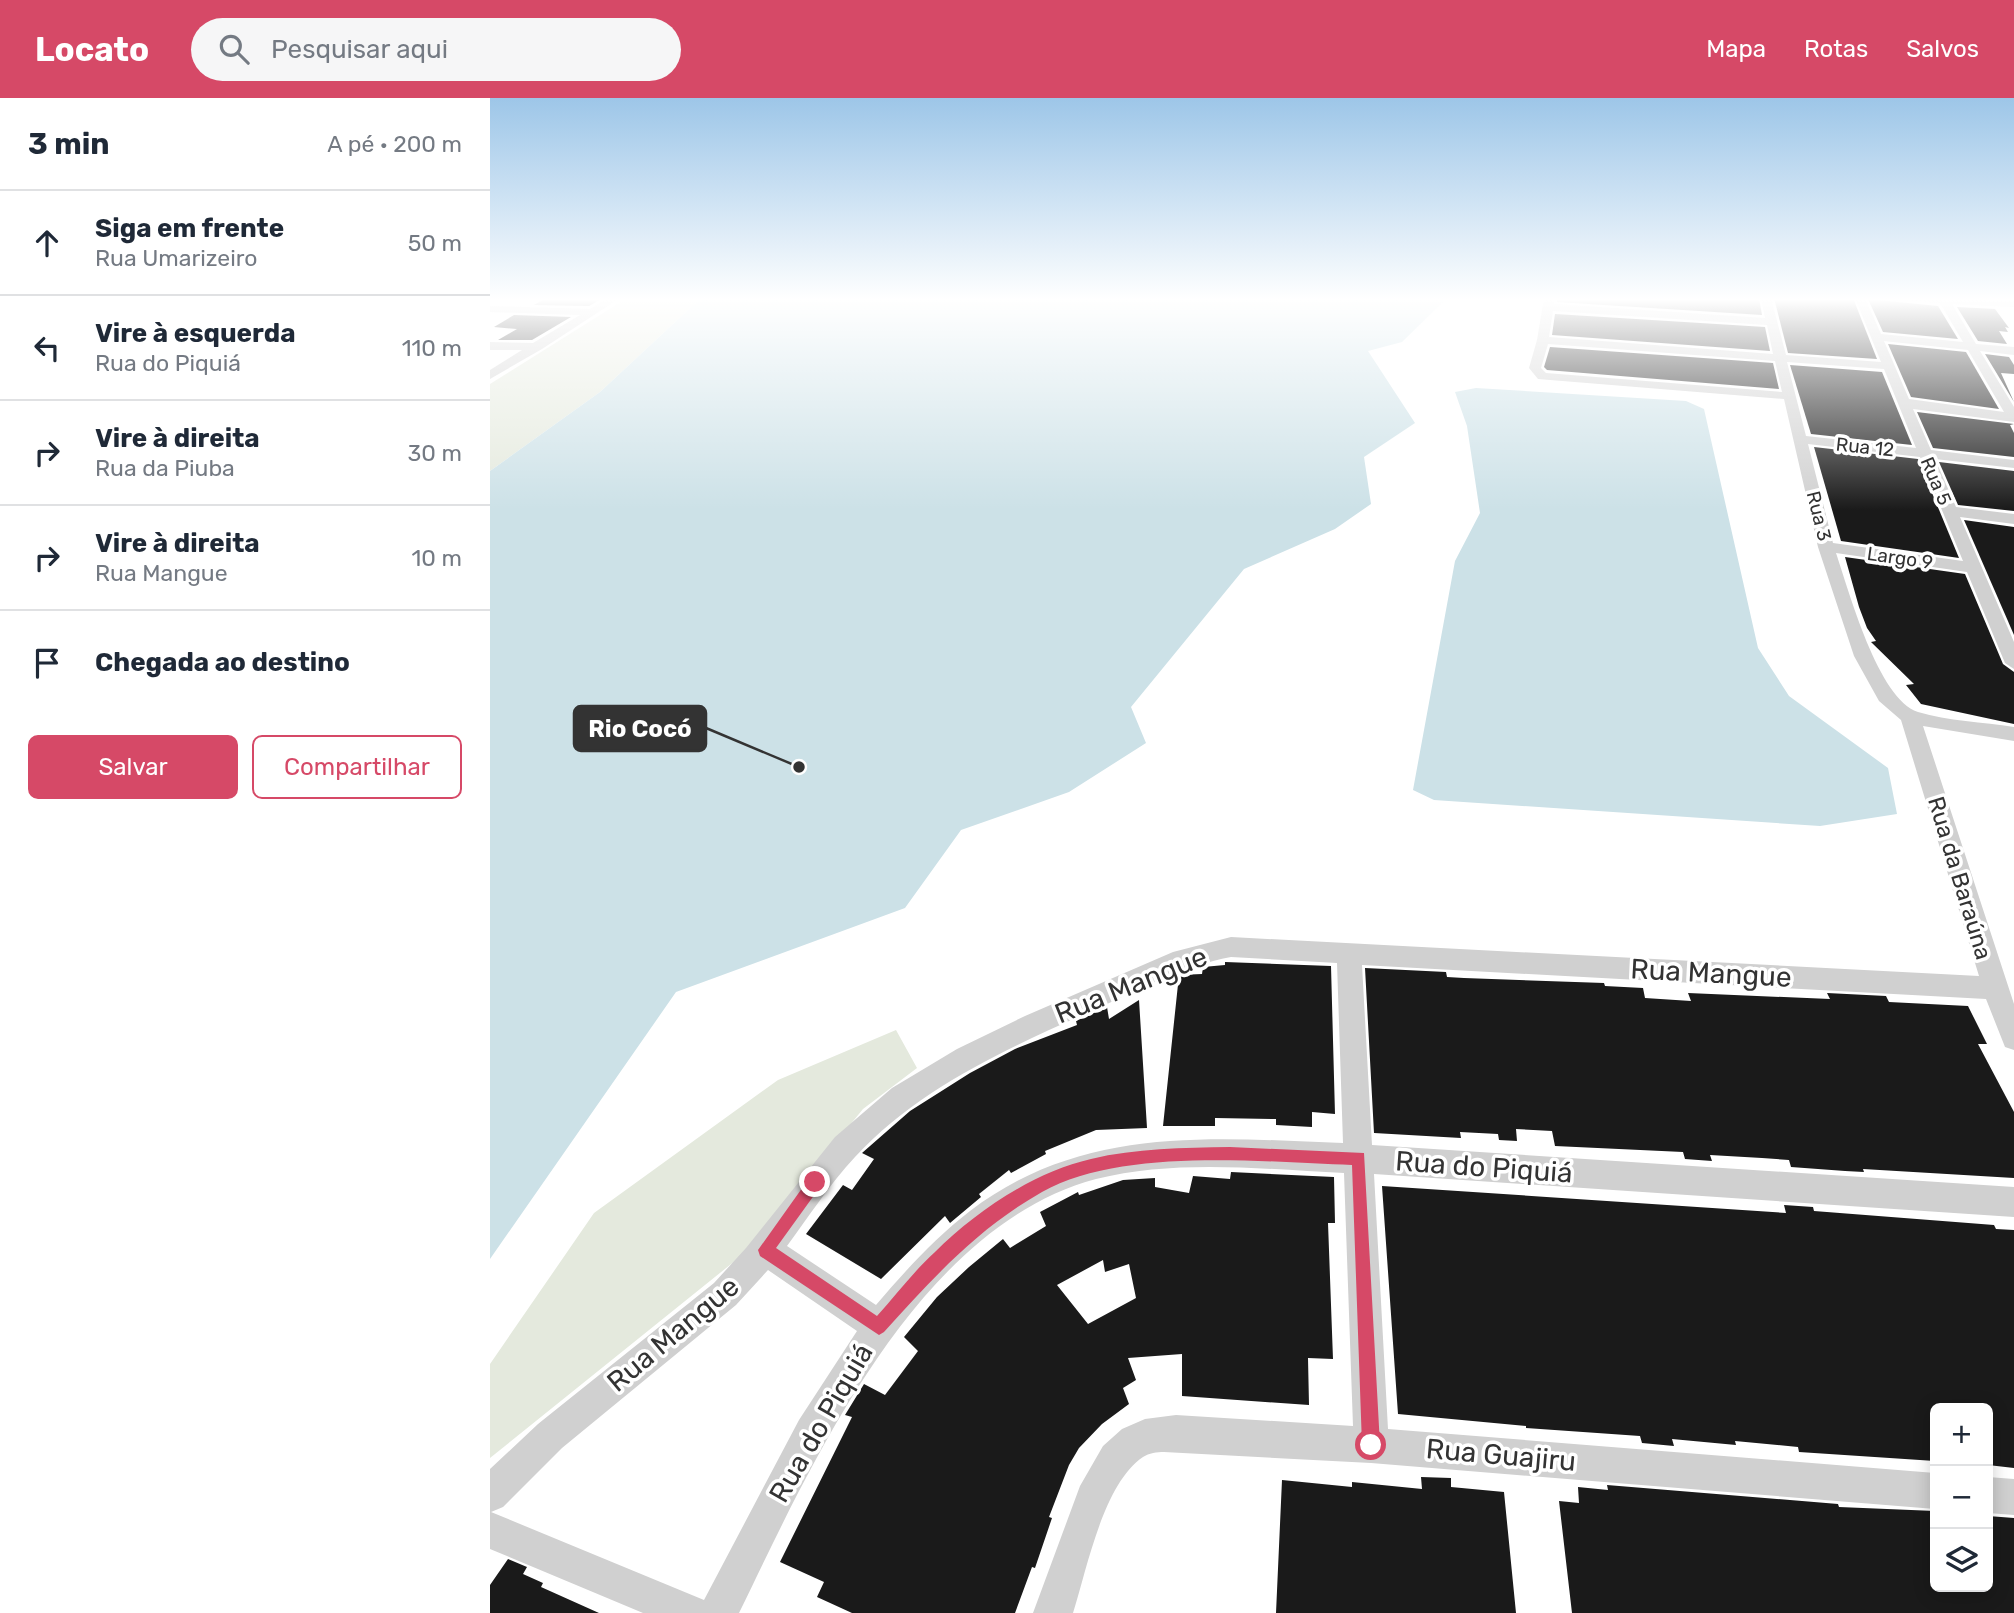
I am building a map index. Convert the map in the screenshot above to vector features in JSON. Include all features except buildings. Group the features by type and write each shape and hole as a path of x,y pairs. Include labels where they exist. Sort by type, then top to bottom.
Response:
{"street":[{"path":"1535,369 1539,374 1549,378 1789,397"},
{"name":"Rua 3","path":"1783,369 1826,547 1863,656 1886,696 1910,717"},
{"name":"Rua 5","path":"1888,369 1974,568 2007,629 2014,663"},
{"path":"1986,369 2013,415"},
{"path":"1903,401 1912,405 2013,415"},
{"name":"Rua 12","path":"1800,439 2014,464"},
{"path":"1951,516 2014,519"},
{"path":"1951,516 2014,528"},
{"name":"Largo 9","path":"1826,547 1974,568"},
{"path":"1910,717 2014,734"},
{"name":"Rua da Baraúna","path":"1910,717 1995,988 2014,1038"},
{"name":"Rua Mangue","path":"490,1494 550,1436 725,1294 750,1270 815,1182 846,1146 907,1092 987,1046 1181,959 1211,949 1231,947 1995,988"},
{"path":"1349,953 1371,1445"},
{"name":"Rua do Piquiá","path":"718,1613 802,1443 832,1393 879,1326 941,1257 989,1217 1040,1185 1089,1166 1143,1157 1230,1154 1359,1158 2014,1202"},
{"path":"766,1250 879,1326"},
{"name":"Rua Guajiru","path":"1053,1613 1100,1480 1114,1459 1131,1443 1154,1435 1176,1433 1371,1445 1930,1491"},
{"path":"1993,1495 2014,1497"},
{"path":"490,1530 690,1613"}],"shaded area":[{"path":"514,369 625,369 600,392 490,471 490,384"},
{"path":"625,369 1380,369 1415,423 1364,457 1371,504 1335,529 1244,569 1131,707 1146,743 1069,792 961,830 905,908 676,992 490,1259 490,471 600,392"},
{"path":"1476,388 1686,401 1704,409 1758,648 1789,696 1888,768 1897,814 1820,826 1434,800 1413,790 1455,561 1480,513 1467,426 1455,392"},
{"path":"896,1030 917,1068 863,1109 746,1252 490,1458 490,1364 594,1213 778,1080"}],"place":[{"name":"Rio Cocó","path":"799,767"}],"route":[{"path":"815,1182 766,1250 879,1326 941,1257 989,1217 1040,1185 1089,1166 1143,1157 1230,1154 1359,1158 1371,1445"}]}
